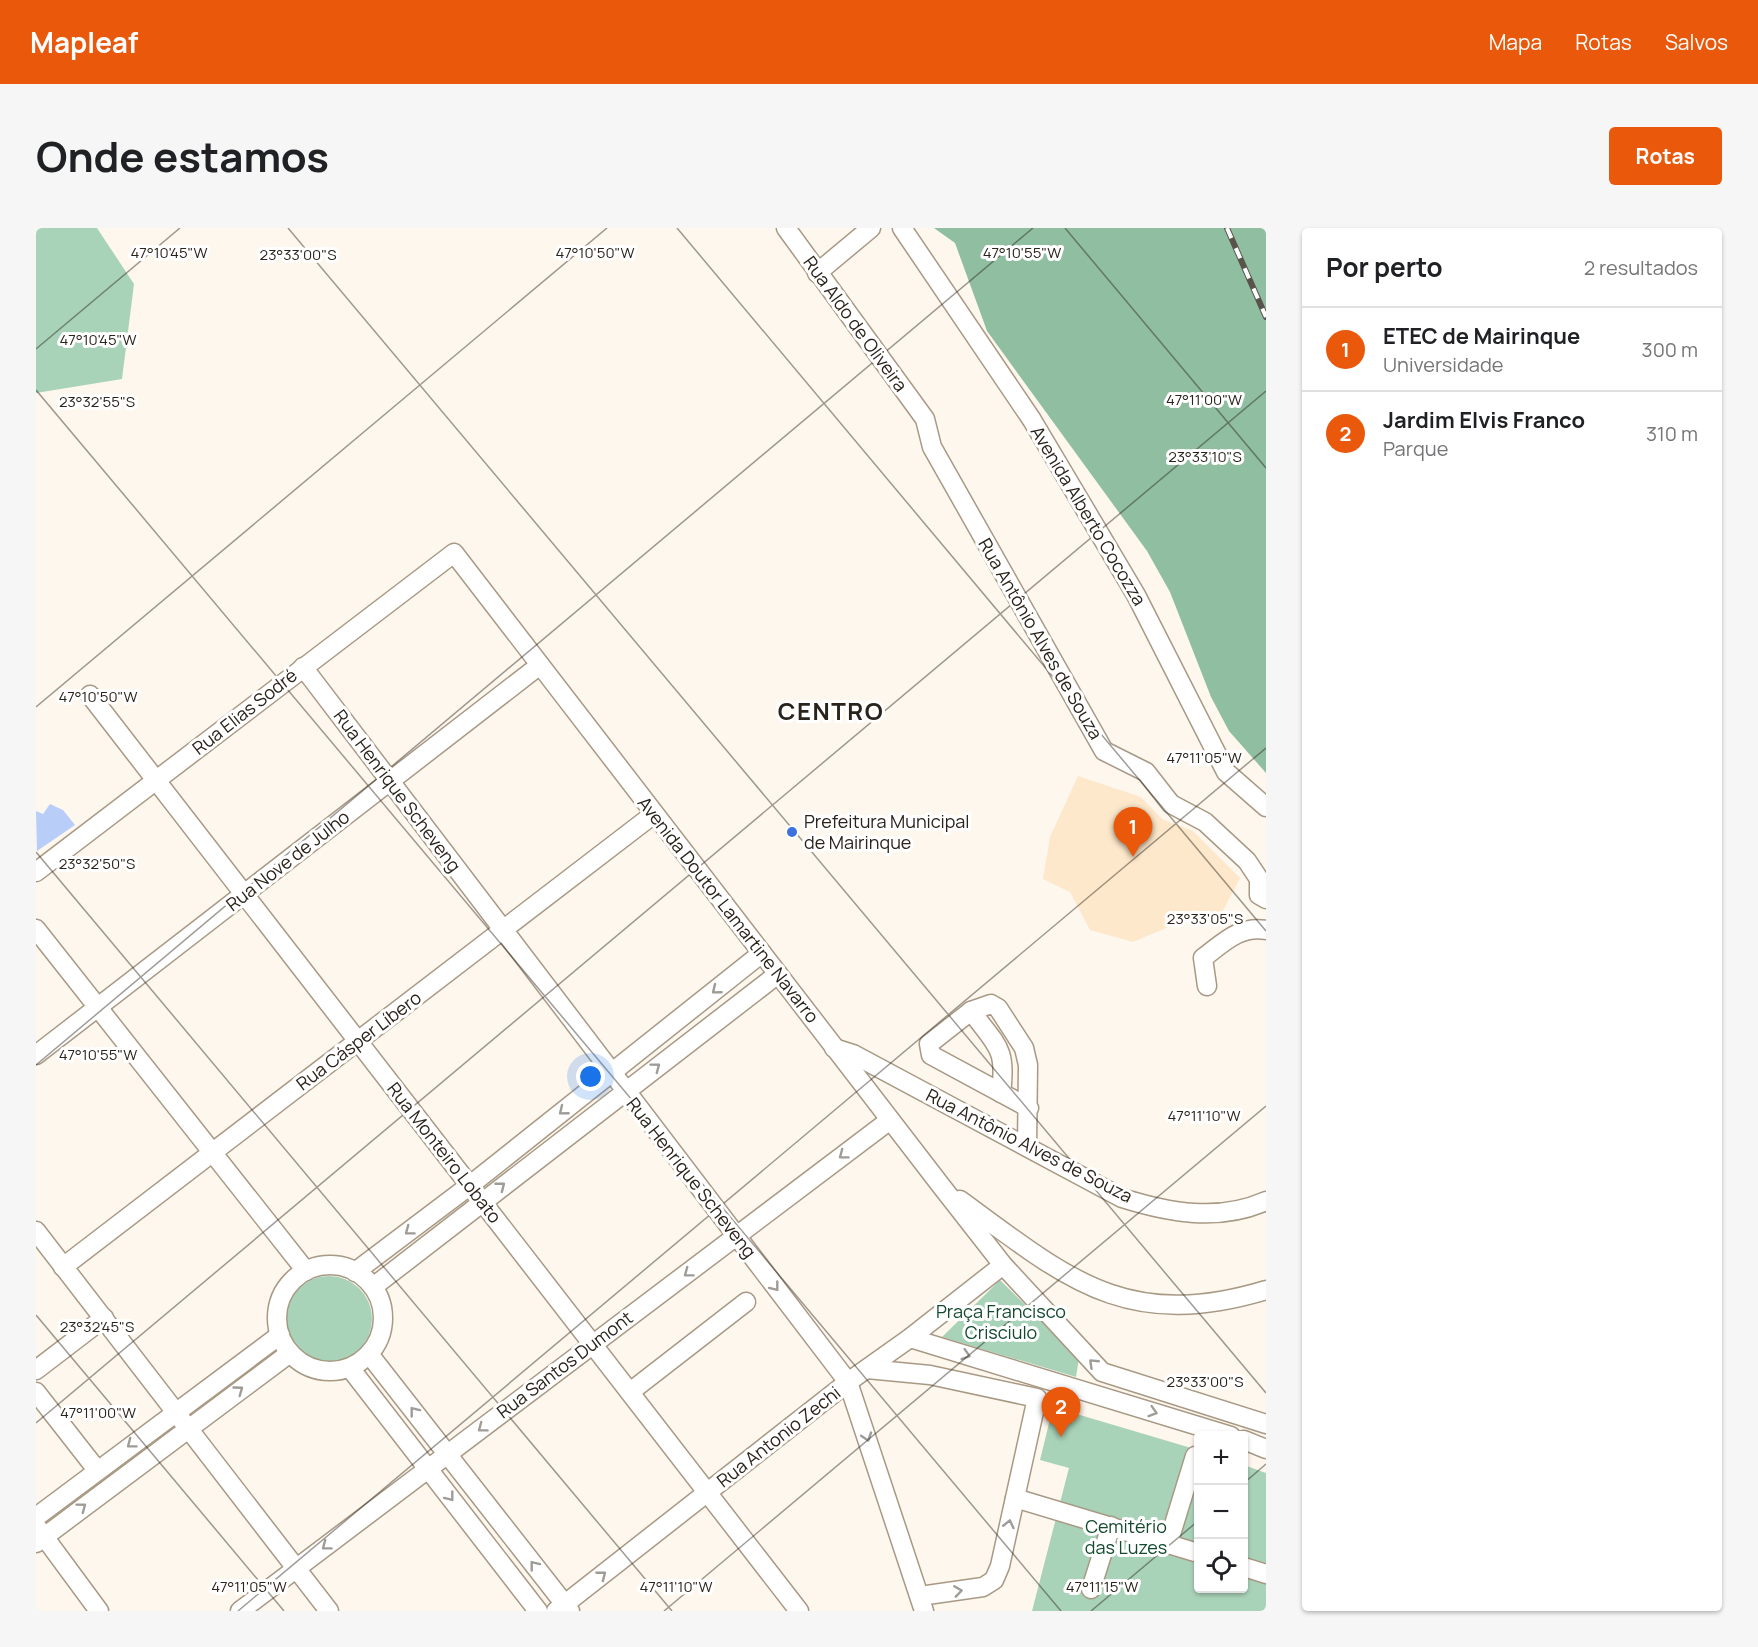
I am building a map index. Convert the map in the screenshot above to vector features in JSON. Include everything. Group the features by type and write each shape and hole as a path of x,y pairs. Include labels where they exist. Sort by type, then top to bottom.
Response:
{"street":[{"name":"Rua Aldo de Oliveira","path":"786,228 925,419"},
{"path":"817,273 871,228"},
{"name":"Avenida Alberto Cocozza","path":"902,228 1032,420 1136,595 1226,772 1266,807"},
{"name":"Rua Antônio Alves de Souza","path":"925,419 932,447 1104,751 1146,772 1171,804 1205,822 1246,861 1259,879 1259,895 1266,899"},
{"name":"Avenida Doutor Lamartine Navarro","path":"454,554 1003,1265 1102,1372 1266,1424"},
{"name":"Rua Elias Sodré","path":"36,872 454,554"},
{"name":"Rua Nove de Julho","path":"36,1055 540,665"},
{"name":"Rua Henrique Scheveng","path":"303,667 848,1382 922,1604"},
{"name":"Rua Monteiro Lobato","path":"90,694 243,896 799,1611"},
{"name":"Rua Cásper Líbero","path":"63,1267 654,814"},
{"path":"1207,986 1203,958 1232,936 1252,927 1266,930"},
{"path":"36,929 306,1271"},
{"path":"355,1272 469,1186 762,953"},
{"path":"373,1287 778,974"},
{"path":"1028,1147 1029,1108 1029,1065 1024,1048 998,1008 991,1004 971,1011 929,1044 928,1049 931,1055 1029,1108"},
{"path":"971,1011 1002,1055 1004,1065 1000,1093"},
{"name":"Rua Antônio Alves de Souza","path":"834,1048 853,1054 1122,1198 1162,1211 1203,1214 1244,1210 1266,1201"},
{"path":"1002,1055 1024,1048"},
{"name":"Rua Santos Dumont","path":"240,1611 890,1120"},
{"path":"942,1187 1054,1269 1090,1287 1132,1301 1177,1306 1227,1302 1266,1290"},
{"path":"36,1231 177,1410 329,1611"},
{"name":"Rua Antonio Zechi","path":"564,1609 848,1382 910,1338 1003,1265"},
{"path":"322,1266 339,1266 355,1272 373,1287 381,1303 383,1321 379,1339 369,1354 350,1368 339,1371 318,1370 307,1366 290,1353 280,1335 278,1305 284,1291 306,1271 322,1266"},
{"path":"630,1392 747,1302"},
{"path":"36,1370 105,1318"},
{"path":"36,1517 280,1335"},
{"path":"910,1338 1215,1431"},
{"path":"99,1611 39,1535 290,1353"},
{"path":"369,1354 564,1609"},
{"path":"350,1368 538,1611"},
{"path":"867,1369 930,1375 1037,1398 1000,1566 994,1580 983,1587 922,1604"},
{"path":"36,1392 97,1470"},
{"path":"1248,1442 1266,1449"},
{"path":"1168,1544 1194,1459"},
{"path":"1015,1498 1194,1552"},
{"path":"1091,1589 1111,1526"},
{"path":"1248,1568 1266,1574"}],"shaded area":[{"path":"1078,776 1141,797 1162,819 1193,831 1240,878 1217,922 1194,910 1171,926 1133,942 1090,930 1070,892 1043,879 1050,837"}],"green space":[{"path":"36,228 97,228 134,284 122,379 36,393"},
{"path":"934,228 1266,228 1266,773 1229,731 1211,697 1170,592 1147,551 987,331 955,243"},
{"path":"329,1276 346,1279 360,1288 369,1302 372,1319 369,1336 360,1350 346,1359 329,1362 312,1359 298,1350 289,1336 286,1319 289,1302 298,1288 312,1279"},
{"name":"Praça Francisco Crisciulo","path":"1000,1280 1079,1358 1076,1377 942,1337"},
{"name":"Cemitério das Luzes","path":"1053,1407 1194,1449 1194,1593 1248,1593 1248,1466 1266,1473 1266,1611 1032,1611 1069,1468 1040,1460"}],"water":[{"path":"50,804 63,810 75,825 37,851 36,811 43,814"}],"railway":[{"path":"1227,228 1266,317"}],"place":[{"name":"Prefeitura Municipal de Mairinque","path":"792,832"},
{"name":"ETEC de Mairinque","path":"1133,857"},
{"name":"Jardim Elvis Franco","path":"1061,1437"}],"district":[{"name":"CENTRO","path":"831,712"}]}
